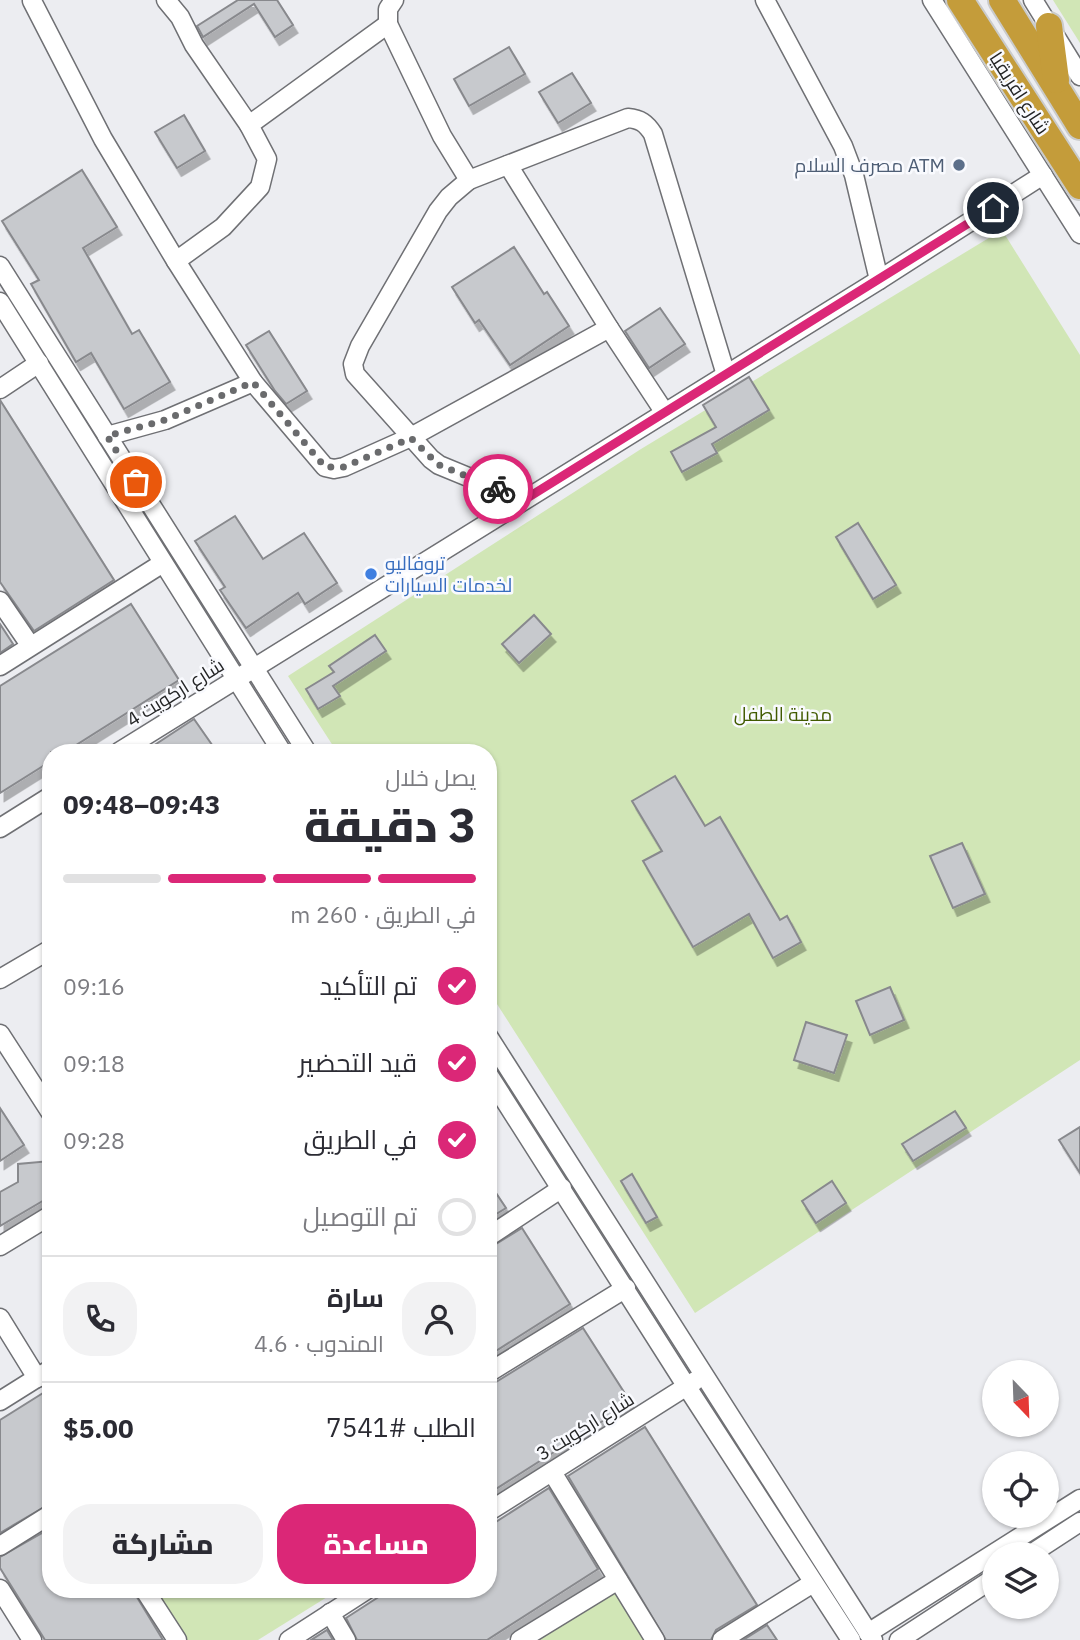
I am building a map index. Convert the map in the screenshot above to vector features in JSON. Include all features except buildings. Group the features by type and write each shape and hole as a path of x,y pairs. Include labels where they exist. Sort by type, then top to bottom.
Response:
{"highway":[{"name":"شارع افريقيا","path":"960,0 1080,186"},
{"name":"شارع افريقيا","path":"1002,0 1068,82 1080,126"},
{"path":"1049,26 1068,82"}],"street":[{"path":"33,0 103,139 176,261 253,382 325,467 344,467 411,438 608,328"},
{"path":"166,0 180,17 200,54 249,125 267,159 260,187 223,227 176,261"},
{"path":"394,0 388,9 388,24 442,136 469,180"},
{"path":"765,0 843,146 855,175 880,280"},
{"path":"932,0 1080,234"},
{"path":"1033,0 1049,26"},
{"path":"249,125 388,24"},
{"path":"524,500 439,465 411,438 355,374 353,364 360,346 438,211 449,197 469,180 628,118 638,119 646,124 653,134 726,375"},
{"path":"508,165 608,328 665,413"},
{"name":"شارع اركويت 4","path":"133,744 880,280 1043,175"},
{"path":"0,265 302,744"},
{"path":"0,302 277,744"},
{"path":"0,390 39,363"},
{"path":"107,436 165,420 253,382"},
{"path":"0,666 163,563"},
{"path":"0,601 30,645"},
{"path":"0,828 42,802"},
{"path":"0,979 42,954"},
{"path":"0,1034 42,1099"},
{"path":"497,1050 871,1636 1080,1499"},
{"path":"497,1099 562,1188 851,1640"},
{"path":"497,1231 562,1188"},
{"path":"0,1246 42,1220"},
{"path":"497,1367 626,1288"},
{"path":"0,1318 42,1371"},
{"path":"0,1401 42,1375"},
{"name":"شارع اركويت 3","path":"497,1506 705,1376"},
{"path":"552,1472 655,1640"},
{"path":"0,1546 42,1520"},
{"path":"1049,1542 1080,1522"},
{"path":"520,1640 618,1580"},
{"path":"722,1640 813,1583"},
{"path":"899,1640 982,1586"},
{"path":"0,1589 32,1640"},
{"path":"151,1598 177,1640"},
{"path":"289,1640 354,1598"},
{"path":"330,1613 346,1640"}],"green space":[{"path":"1053,0 1080,0 1080,43"},
{"name":"مدينة الطفل","path":"1002,230 1080,355 1080,1060 695,1313 497,1004 497,744 332,744 288,676 641,449"},
{"path":"614,1588 649,1640 531,1640"},
{"path":"156,1598 326,1598 258,1640 180,1640"}],"way so far":[{"path":"136,482 107,436 165,420 253,382 325,467 344,467 411,438 439,465 498,489"}],"place":[{"name":"مصرف السلام ATM","path":"959,165"},
{"name":"تروفاليو لخدمات السيارات","path":"371,574"}],"route":[{"path":"498,489 524,500 993,208"}]}
